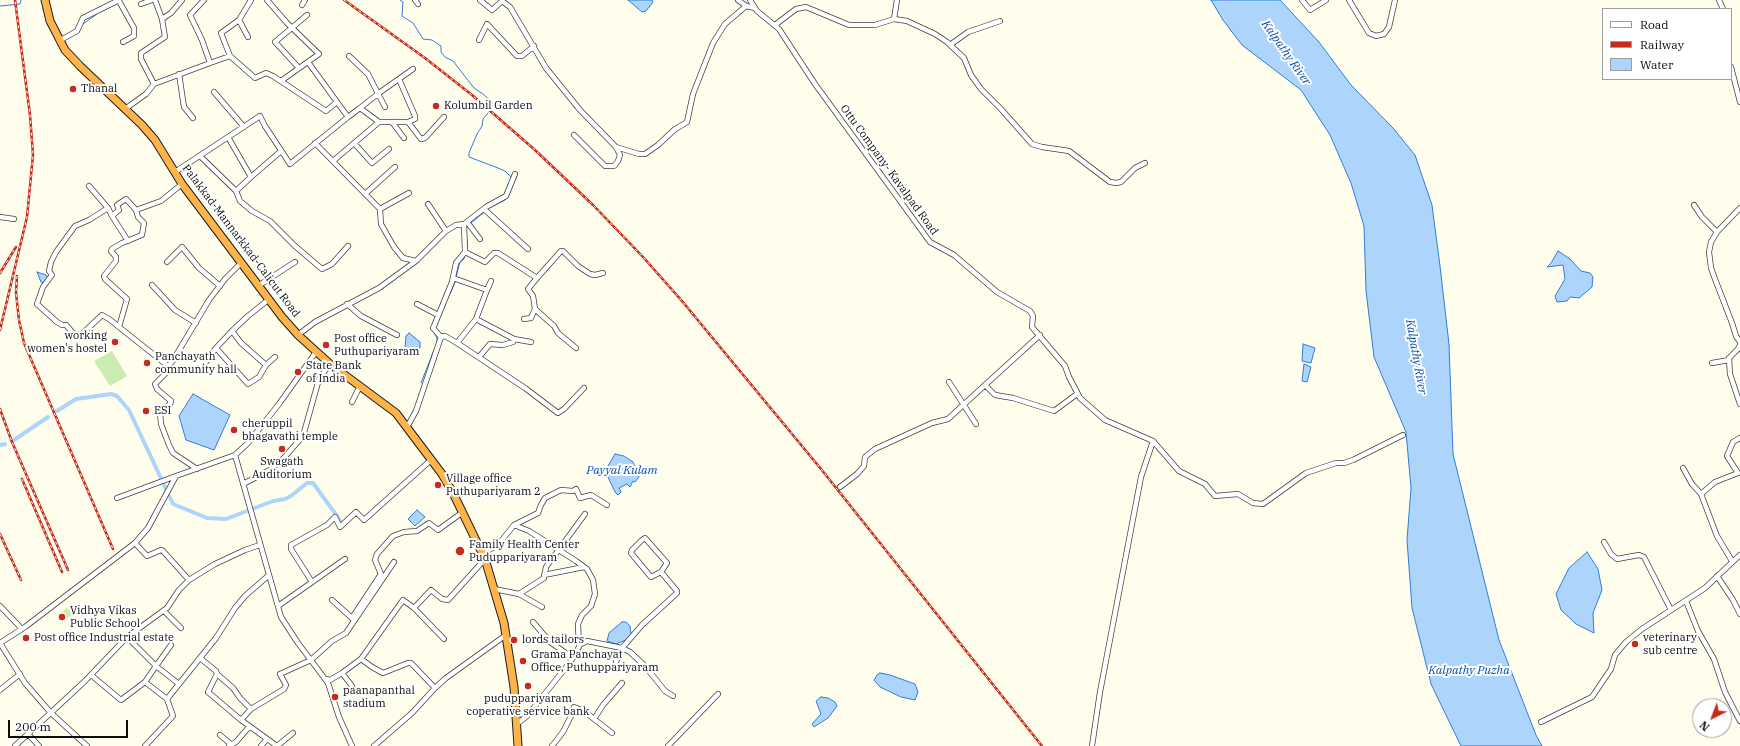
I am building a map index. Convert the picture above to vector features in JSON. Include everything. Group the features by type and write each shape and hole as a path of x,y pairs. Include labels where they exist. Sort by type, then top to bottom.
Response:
{"highway":[{"name":"Palakkad-Mannarkkad-Calicut Road","path":"45,2 50,21 59,41 80,66 142,125 155,140 182,184 268,300 298,335 316,352 396,413 432,459 454,494 483,556 494,589 506,635 514,687 518,746"}],"street":[{"path":"141,4 152,0"},
{"path":"154,84 141,59 141,53 166,37 162,19 155,0"},
{"path":"162,19 182,0"},
{"path":"204,0 190,15 202,40 210,63"},
{"path":"251,0 239,20 221,33 230,56 255,78 266,73 281,81 326,111 337,102"},
{"path":"267,0 319,54 281,81"},
{"path":"302,5 305,0"},
{"path":"415,0 418,4"},
{"path":"480,0 492,10 502,1 510,7 546,68 564,92 616,147 620,155 618,161 614,166 605,166 574,135"},
{"path":"738,0 746,6 755,8"},
{"name":"Ottu Company- Kavalpad Road","path":"750,0 764,18 779,29 815,84 930,242 954,255 997,292 1030,311 1033,316 1032,327 1065,366 1080,398 1105,420 1153,441"},
{"path":"894,19 897,0"},
{"path":"1302,0 1310,10 1326,0"},
{"path":"1349,0 1369,33 1376,36 1384,34 1389,27 1395,0"},
{"path":"59,41 77,31 83,18 119,1 134,28 134,36 123,42"},
{"path":"616,147 639,154 645,154 658,145 674,130 687,122 693,94 713,43 725,24 746,6"},
{"path":"775,25 796,9 806,7 849,24 875,25 894,19 907,21 936,34 964,58 971,75 981,90 1001,109 1032,144 1068,151 1110,182 1121,182 1135,168 1145,163"},
{"path":"298,68 275,42 307,15"},
{"path":"239,20 248,37"},
{"path":"950,45 968,32 1000,21"},
{"path":"479,40 488,24 517,56 522,56 534,46"},
{"path":"125,109 146,94 154,84 230,56"},
{"path":"349,56 368,74 385,107"},
{"path":"308,62 348,117"},
{"path":"175,172 260,116 290,164 379,93 413,69"},
{"path":"1732,71 1740,102"},
{"path":"179,74 184,107 193,118"},
{"path":"360,108 379,122 408,122 415,119 399,79"},
{"path":"214,92 244,127"},
{"path":"408,122 421,139 425,138 444,117"},
{"path":"333,161 379,122"},
{"path":"392,122 404,138"},
{"path":"228,137 251,177"},
{"path":"315,143 380,209 381,224 403,258 416,261"},
{"path":"354,143 372,163 389,149"},
{"path":"236,191 281,151"},
{"path":"200,156 236,191 240,201 252,211 270,221 295,246 322,269 332,264 348,246"},
{"path":"365,194 395,167"},
{"path":"298,335 316,322 347,304 379,288 416,261 446,231 456,225 466,223 484,209 506,196 514,177"},
{"path":"136,210 161,201 182,184"},
{"path":"89,186 108,208 128,242"},
{"path":"380,209 410,193"},
{"path":"112,216 119,210 117,205 126,199 136,210 138,217 144,223 144,231 142,235 128,242 122,243 111,250 116,261 104,276 105,279 127,299 119,327"},
{"path":"428,204 446,231"},
{"path":"1694,205 1702,217 1717,232"},
{"path":"108,208 75,226 51,262 49,271 52,275 43,287 37,304 57,322 62,325 66,325 74,334 81,335 102,315 168,366"},
{"path":"1712,363 1729,360 1729,358 1738,350 1740,344 1711,268 1709,252 1710,242 1717,232 1740,208"},
{"path":"484,209 528,250"},
{"path":"0,217 14,220"},
{"path":"466,223 480,239"},
{"path":"441,337 434,328 453,278 456,263 465,252 466,223"},
{"path":"167,262 182,247 198,268 220,286"},
{"path":"524,319 531,318 535,309 533,296 528,289 561,251 563,251 578,266 590,274 595,275 603,272"},
{"path":"465,252 484,262 494,253 498,253 537,278"},
{"path":"258,286 295,262"},
{"path":"197,469 173,453 161,424 160,413 171,401 157,389 155,384 168,371 168,366 172,362 209,300 241,263"},
{"path":"453,278 487,290"},
{"path":"457,343 476,319 491,281"},
{"path":"152,285 175,310 196,323"},
{"path":"206,362 216,348 232,331 268,300"},
{"path":"347,304 361,316 397,334"},
{"path":"417,304 438,315"},
{"path":"535,309 554,326 558,333 576,348"},
{"path":"476,319 514,339 531,342"},
{"path":"232,331 241,343 266,365"},
{"path":"840,487 857,474 864,466 865,457 875,449 932,422 948,419 1040,335"},
{"path":"441,337 445,336 479,357 525,388 558,413 564,409 584,388"},
{"path":"407,427 416,411 441,337"},
{"path":"479,357 490,344 503,345 513,342 514,339"},
{"path":"216,348 248,384 259,377 266,365 274,357"},
{"path":"117,498 157,482 235,455 248,443 279,404 316,352"},
{"path":"1729,358 1730,374 1740,404"},
{"path":"243,484 268,471 282,460 303,436 319,380 330,364"},
{"path":"949,382 976,424"},
{"path":"985,385 995,395 1013,398 1054,411 1077,394"},
{"path":"352,402 360,386"},
{"path":"1153,441 1179,471 1204,484 1215,496 1238,494 1258,505 1263,504 1306,473 1336,463 1344,463 1354,460 1403,435"},
{"path":"1701,494 1715,482 1738,473 1727,456 1733,442 1740,438"},
{"path":"1092,746 1100,692 1141,477 1153,441"},
{"path":"235,455 282,617 311,660 326,678 339,717 352,746"},
{"path":"312,582 291,550 291,545 327,525 335,517 340,527 356,512 364,520 432,459"},
{"path":"1683,468 1692,484 1701,494 1717,536 1732,561"},
{"path":"87,746 51,713 20,674 0,643 22,629 135,543 148,528 176,476"},
{"path":"414,608 432,590 442,599 448,600 483,556 498,544 514,526 538,513 545,498 561,490 573,491 576,489 580,498 591,495 607,505"},
{"path":"241,720 251,709 284,689 286,685 280,674 311,660 332,641 346,634 380,574 375,560 377,554 393,536 404,532 417,531 429,523 438,530 462,512"},
{"path":"519,594 544,578 546,567 585,514"},
{"path":"514,526 529,531 584,567 593,580 596,594 591,606 582,615 578,624 578,645 573,658 527,716 517,724"},
{"path":"645,538 667,563 661,572 651,577 631,553 632,550 645,538"},
{"path":"1604,542 1611,554 1617,559 1640,555 1644,557 1671,610"},
{"path":"135,543 147,556 161,550 163,551 189,580"},
{"path":"15,746 91,675 127,637 164,611 179,590 189,580 245,550 260,545"},
{"path":"1541,722 1592,697 1611,669 1615,655 1620,648 1642,629 1705,588 1740,555"},
{"path":"278,606 345,559"},
{"path":"353,620 394,562"},
{"path":"544,575 584,567"},
{"path":"616,662 622,648 642,625 677,594 677,591 661,572"},
{"path":"167,699 216,638 235,608 245,596 269,575"},
{"path":"1717,576 1733,600 1740,614"},
{"path":"494,589 519,594 542,607"},
{"path":"332,600 353,620"},
{"path":"326,678 330,680 361,659 403,600 414,608 444,639"},
{"path":"1686,601 1698,631 1714,659 1726,692 1740,721"},
{"path":"0,606 22,629"},
{"path":"164,611 181,628"},
{"path":"533,622 550,642 573,658"},
{"path":"374,746 412,713 446,678 506,635"},
{"path":"127,637 156,666 179,684"},
{"path":"578,645 587,642 622,648 635,657 665,691 673,696"},
{"path":"91,675 121,700 145,682 171,645"},
{"path":"200,658 216,670 217,674 233,688 251,709"},
{"path":"361,659 383,673 408,663 435,688"},
{"path":"342,673 352,686"},
{"path":"0,690 20,674"},
{"path":"217,674 208,692 249,727 277,746 293,733"},
{"path":"145,682 167,699 173,716 145,746"},
{"path":"594,719 603,705 622,683"},
{"path":"668,746 718,694"},
{"path":"552,746 562,732 574,707 584,711 612,733"},
{"path":"220,735 230,745 236,742 249,727"},
{"path":"28,734 39,746"},
{"path":"261,746 267,739"},
{"path":"151,741 155,746"}],"green space":[{"path":"112,351 127,376 110,386 94,361"},
{"path":"67,608 73,614 64,621 59,615"}],"water":[{"path":"628,0 652,0 653,2 646,11 642,12"},
{"name":"Kalpathy Puzha","path":"1211,0 1280,0 1319,42 1351,85 1393,128 1415,155 1432,205 1440,266 1449,344 1453,454 1499,640 1536,735 1542,746 1461,746 1431,684 1412,608 1407,540 1411,488 1406,432 1374,357 1366,291 1364,226 1351,183 1330,135 1301,90 1242,45 1223,20"},
{"path":"1558,251 1570,259 1581,271 1590,273 1593,277 1592,287 1579,298 1570,297 1567,301 1557,302 1555,296 1565,279 1563,265 1547,267"},
{"path":"37,272 46,275 48,278 44,283 41,282"},
{"path":"409,333 420,342 420,348 414,353 410,354 405,347 406,336"},
{"path":"1303,344 1315,348 1311,363 1302,361"},
{"path":"1304,364 1311,367 1307,382 1302,381"},
{"path":"193,394 230,415 214,450 186,440 179,416"},
{"name":"Payyal Kulam","path":"615,454 624,456 633,462 639,477 635,482 633,481 630,487 627,484 619,488 621,492 618,495 615,492 605,471"},
{"path":"417,510 425,517 415,526 408,519"},
{"path":"1587,552 1598,569 1602,590 1593,613 1594,633 1576,624 1561,610 1556,594 1569,568"},
{"path":"622,622 626,622 630,626 631,634 629,637 626,640 616,644 607,641 609,633"},
{"path":"880,673 915,684 918,692 915,700 901,697 880,687 874,680"},
{"path":"821,697 828,698 835,702 837,706 828,718 814,727 812,724 821,714 816,701"}],"waterway":[{"path":"0,6 20,4 21,0"},
{"path":"400,0 403,2 402,16 413,23 423,39 432,40 441,46 441,52 445,57 453,61 474,88 483,94 494,104 494,106"},
{"path":"83,24 97,14"},
{"path":"488,113 483,119 482,126 469,153 469,157 505,171 512,178"},
{"path":"491,207 505,200 509,195 513,183"},
{"path":"470,224 483,213"},
{"path":"467,240 467,248"},
{"path":"456,277 460,262 464,259 465,255"},
{"path":"450,294 456,280"},
{"path":"433,330 437,338 437,342"},
{"path":"421,383 434,350"},
{"path":"57,411 76,399 111,394 117,396 129,410 173,504 207,518 226,519 273,501 285,499 307,483 313,483 337,516 341,524"},
{"path":"14,440 48,417"},
{"path":"0,445 5,444"}],"railway":[{"path":"0,330 27,217 33,155 30,115 15,0"},
{"path":"344,0 425,58 472,95 535,150 593,205 643,257 682,301 821,469 1042,746"},
{"path":"0,273 16,247"},
{"path":"17,276 16,293 19,320 24,343 113,549"},
{"path":"0,409 12,442 68,570"},
{"path":"22,479 62,572"},
{"path":"0,534 21,580"}],"place":[{"name":"Thanal","path":"73,89"},
{"name":"Kolumbil Garden","path":"436,106"},
{"name":"working women's hostel","path":"115,342"},
{"name":"Post office Puthupariyaram","path":"326,345"},
{"name":"Panchayath community hall","path":"147,363"},
{"name":"State Bank of India","path":"298,372"},
{"name":"ESI","path":"146,411"},
{"name":"cheruppil bhagavathi temple","path":"234,430"},
{"name":"Swagath Auditorium","path":"282,449"},
{"name":"Village office Puthupariyaram 2","path":"438,485"},
{"name":"Family Health Center Puduppariyaram","path":"460,551"},
{"name":"Vidhya Vikas Public School","path":"62,617"},
{"name":"Post office Industrial estate","path":"26,638"},
{"name":"lords tailors","path":"514,640"},
{"name":"veterinary sub centre","path":"1635,644"},
{"name":"Grama Panchayat Office, Puthuppariyaram","path":"523,661"},
{"name":"puduppariyaram coperative service bank","path":"528,686"},
{"name":"paanapanthal stadium","path":"335,697"}],"water label":[{"name":"Kalpathy River","path":"1286,53"},
{"name":"Kalpathy River","path":"1416,357"}]}
